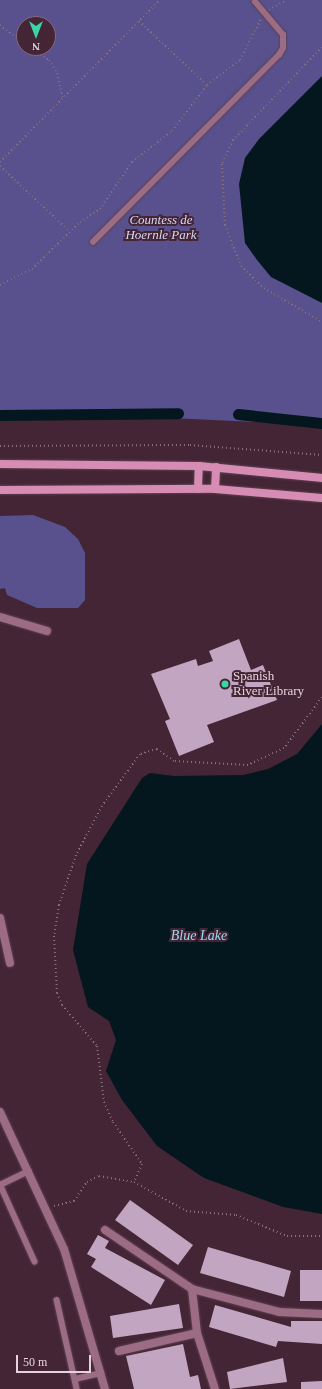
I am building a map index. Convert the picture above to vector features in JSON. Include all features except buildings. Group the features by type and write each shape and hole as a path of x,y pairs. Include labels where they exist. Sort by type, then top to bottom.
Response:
{"main road":[{"path":"0,464 199,466 322,478"},
{"path":"198,489 199,466"},
{"path":"215,489 216,467"},
{"path":"0,490 215,489 322,498"}],"street":[{"path":"0,617 47,631"},
{"path":"0,918 10,963"},
{"path":"0,1112 47,1208 75,1280 102,1373 105,1389"},
{"path":"105,1230 192,1289 279,1312 322,1314"},
{"path":"192,1289 197,1333 215,1389"},
{"path":"119,1351 197,1333"}],"lane":[{"path":"93,242 279,55 283,48 283,35 255,2"},
{"path":"29,1171 0,1185 35,1262"},
{"path":"57,1300 77,1389"},
{"path":"75,1379 102,1373"}],"path":[{"path":"0,162 160,0"},
{"path":"0,285 32,269 70,232 100,209 132,162 172,131 207,85 240,60 265,13 286,0"},
{"path":"139,21 207,85"},
{"path":"0,25 16,38"},
{"path":"322,47 232,140 222,164 225,226 241,266 264,288 322,322"},
{"path":"43,56 49,60 57,73 62,99"},
{"path":"0,166 70,232"},
{"path":"0,446 190,445 322,455"},
{"path":"134,1182 142,1164 113,1122 104,1102 97,1046 62,1005 57,993 54,936 59,905 76,855 102,806 140,754 157,749 174,761 248,765 284,748 322,697"},
{"path":"47,1208 74,1201 87,1182 99,1176 134,1182 181,1210 236,1215 287,1236 322,1236"}],"green space":[{"name":"Countess de Hoernle Park","path":"0,0 322,0 322,425 0,410"},
{"path":"33,515 65,527 78,539 85,553 85,600 78,608 37,608 7,595 5,588 0,589 0,516"}],"water":[{"path":"322,76 322,303 271,277 245,243 239,184 245,158 259,139"},
{"name":"Blue Lake","path":"322,724 322,1214 283,1207 204,1178 157,1146 122,1100 106,1071 116,1040 109,1021 88,1007 73,950 87,864 142,778 150,773 174,776 243,775 268,769 297,754"}],"waterway":[{"path":"0,415 178,413"},
{"path":"238,414 322,423"}],"place":[{"name":"Spanish River Library","path":"225,684"}]}
